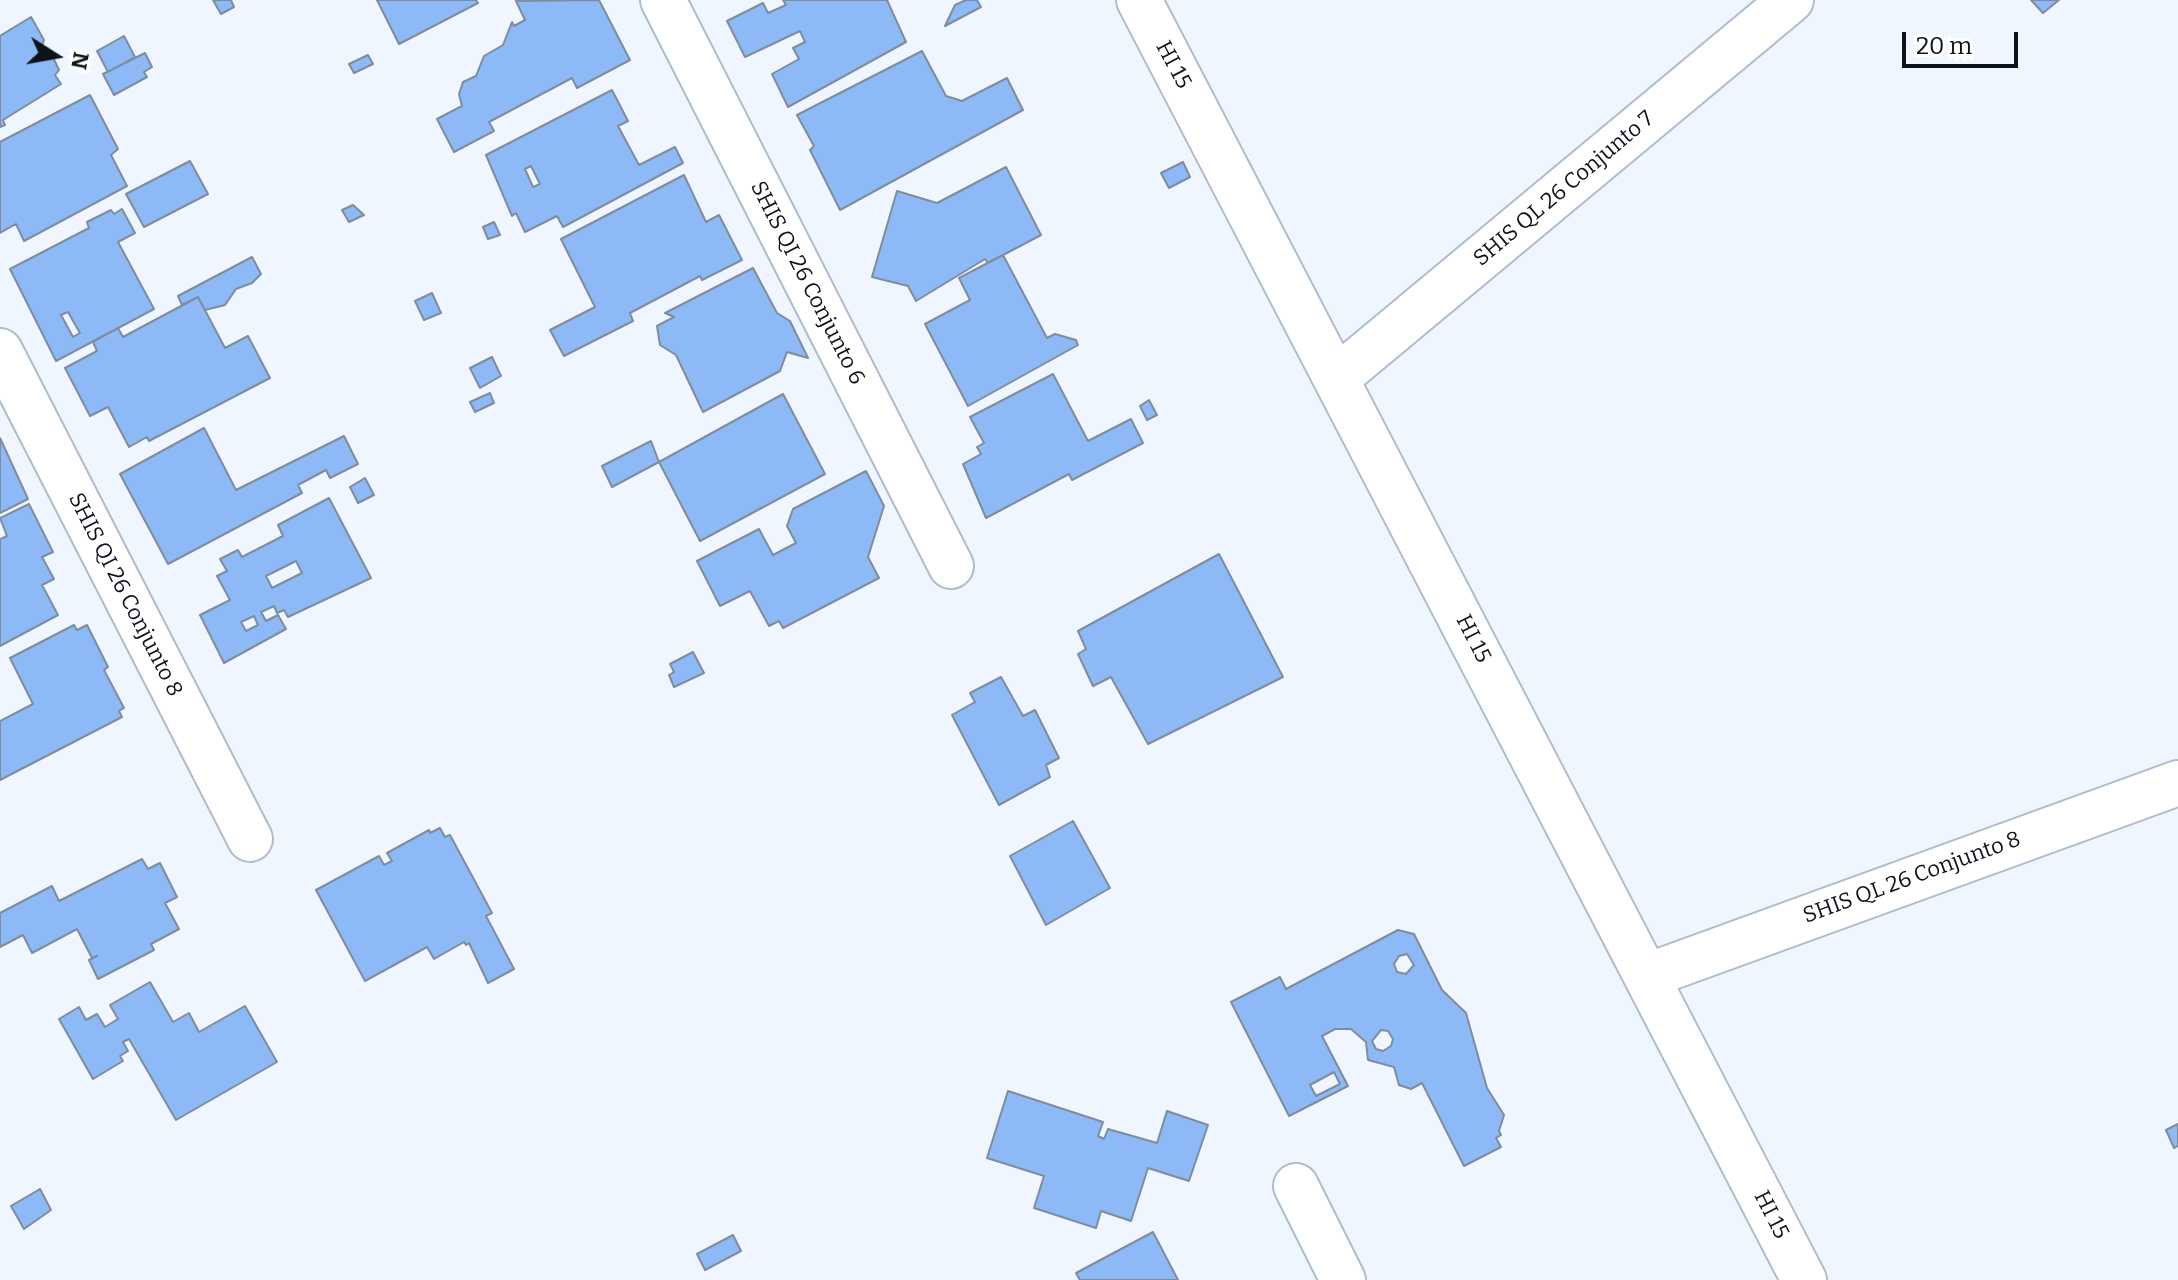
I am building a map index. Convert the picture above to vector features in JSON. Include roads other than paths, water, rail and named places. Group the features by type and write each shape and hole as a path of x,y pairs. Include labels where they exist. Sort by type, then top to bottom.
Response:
{"street":[{"name":"SHIS QI 26 Conjunto 6","path":"663,0 951,566"},
{"name":"HI 15","path":"1139,0 1338,377 1804,1280"},
{"name":"SHIS QL 26 Conjunto 7","path":"1338,377 1791,0"},
{"name":"SHIS QI 26 Conjunto 8","path":"0,351 250,839"},
{"name":"SHIS QL 26 Conjunto 8","path":"1647,976 2178,783"},
{"path":"1296,1186 1343,1280"}]}
